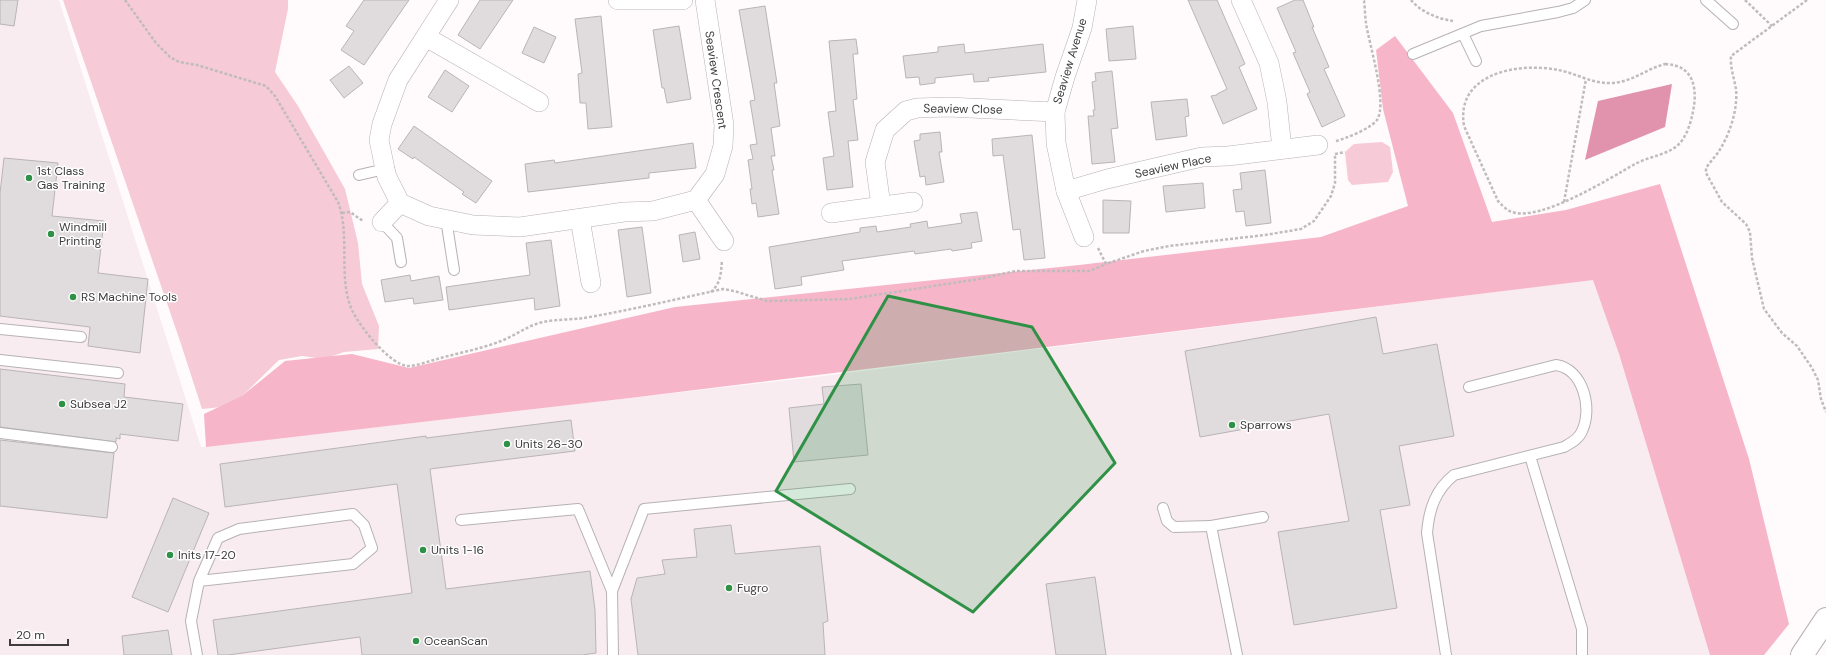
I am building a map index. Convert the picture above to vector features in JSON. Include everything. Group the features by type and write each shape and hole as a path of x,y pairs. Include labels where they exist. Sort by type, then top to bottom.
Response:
{"main road":[{"path":"1802,655 1826,619"}],"street":[{"path":"450,0 398,80 382,124 379,140 387,177 400,203 429,216 473,225 520,227 624,212 653,211 696,200 724,240"},
{"path":"618,0 683,0"},
{"name":"Seaview Crescent","path":"696,200 715,174 723,146 724,124 705,0"},
{"name":"Seaview Avenue","path":"1084,237 1066,192 1056,143 1055,112 1082,28 1087,0"},
{"path":"1241,0 1269,63 1277,102 1282,149"},
{"path":"426,37 539,102"},
{"name":"Seaview Close","path":"881,206 875,162 885,130 906,111 917,108 948,107 1055,112"},
{"name":"Seaview Place","path":"1066,192 1107,179 1202,157 1318,145"},
{"path":"831,213 913,202"},
{"path":"382,222 400,203"},
{"path":"580,219 591,283"}],"lane":[{"path":"1413,54 1451,37 1463,34 1481,26 1573,8 1585,0"},
{"path":"1706,0 1733,24"},
{"path":"1463,34 1476,61"},
{"path":"359,175 386,169"},
{"path":"446,219 454,270"},
{"path":"382,222 397,238 401,262"},
{"path":"0,329 81,337"},
{"path":"0,360 118,373"},
{"path":"1446,655 1427,534 1428,515 1436,496 1444,483 1454,475 1564,447 1574,441 1582,432 1586,419 1586,405 1581,384 1574,373 1565,366 1556,365 1469,387"},
{"path":"0,433 112,447"},
{"path":"1530,456 1582,629 1582,655"},
{"path":"612,591 644,509 850,489"},
{"path":"1163,508 1167,521 1174,527 1211,526 1263,517"},
{"path":"461,520 578,509 612,591 613,655"},
{"path":"197,655 191,621 199,582 218,538 239,529 353,514 364,525 372,548 353,564 199,582"},
{"path":"1211,526 1236,655"}],"path":[{"path":"125,0 156,43 170,57 179,62 198,65 266,86 275,96 338,202 343,220 347,286 353,312 362,326 391,359 408,366 485,346 541,323 584,318 658,304 723,289 734,290 767,301 850,299 979,280 1016,271 1090,271 1144,251 1169,246 1265,235 1302,229 1314,221 1331,196 1335,182 1334,154"},
{"path":"1318,145 1346,138 1370,126 1377,119 1381,108 1380,95 1366,23 1364,1 1362,0"},
{"path":"1411,0 1430,14 1461,23 1464,25 1463,34"},
{"path":"1746,0 1772,26"},
{"path":"1807,0 1731,56 1730,61 1736,90 1735,107 1730,126 1719,150 1706,168 1706,173 1722,202 1746,224 1750,232 1752,258 1764,309 1782,333 1797,346 1812,368 1818,380 1821,399 1826,412"},
{"path":"1665,64 1676,65 1683,68 1695,88 1696,100 1690,126 1681,142 1673,149 1636,164 1591,190 1564,202 1534,212 1513,213 1506,210 1498,201 1492,190 1464,126 1463,117 1466,99 1473,87 1483,80 1511,69 1530,66 1559,70 1586,80 1610,84 1628,81 1665,64"},
{"path":"1564,202 1586,80"},
{"path":"1318,145 1328,155 1345,152"},
{"path":"1084,237 1096,244 1106,264"},
{"path":"710,292 716,287 720,279 724,240"}],"highlighted area":[{"path":"888,296 1032,327 1115,463 973,612 776,491"}],"shaded area":[{"path":"0,0 59,0 201,447 815,377 1596,279 1710,655 0,655"},
{"path":"63,0 288,0 288,9 275,72 298,106 345,189 358,243 362,284 379,326 378,349 344,352 324,359 302,356 279,360 232,406 202,409"},
{"path":"1395,36 1453,113 1492,222 1566,210 1660,184 1749,459 1789,624 1764,655 1710,655 1619,354 1593,280 630,398 206,447 204,414 242,396 285,361 352,354 409,368 675,307 1079,265 1321,237 1408,206 1383,109 1376,50"},
{"path":"1672,84 1665,127 1585,160 1598,101"},
{"path":"1382,142 1390,147 1393,172 1388,182 1352,185 1348,180 1345,152 1354,144"}],"building":[{"path":"0,0 18,0 14,26 0,24"},
{"path":"364,0 409,0 364,65 341,50 354,31 346,26"},
{"path":"480,0 513,0 480,49 458,35"},
{"path":"1188,0 1217,0 1245,64 1239,67 1257,109 1223,124 1211,96 1217,95 1227,89"},
{"path":"1295,0 1303,0 1314,27 1312,27 1329,67 1324,69 1345,116 1322,127 1307,94 1310,92 1293,53 1296,52 1277,8"},
{"path":"765,6 777,83 774,83 780,126 771,128 775,156 771,156 774,170 772,170 779,214 758,217 756,203 752,204 750,189 752,189 748,160 753,159 750,145 757,144 750,101 755,100 739,10"},
{"path":"601,16 612,127 588,129 586,103 580,103 578,74 582,73 575,19"},
{"path":"679,26 691,99 667,103 664,88 662,88 653,30"},
{"path":"1133,26 1136,59 1109,61 1106,29"},
{"path":"534,27 556,37 544,63 522,53"},
{"path":"856,39 858,54 853,54 857,99 853,100 858,140 848,141 853,187 827,190 823,158 834,156 828,112 836,111 829,41"},
{"path":"964,44 965,53 1043,44 1046,72 988,78 989,81 974,82 973,74 935,78 935,83 920,85 919,77 906,78 903,56 938,52 938,47"},
{"path":"349,66 363,83 344,98 330,80"},
{"path":"445,70 469,86 452,112 428,97"},
{"path":"1112,71 1118,128 1111,129 1115,162 1092,164 1088,116 1094,116 1093,110 1095,110 1092,82 1096,81 1095,73"},
{"path":"1187,99 1189,116 1185,117 1187,136 1156,140 1151,102"},
{"path":"414,126 492,181 476,203 462,194 464,192 414,157 413,159 398,149"},
{"path":"940,132 942,152 939,152 944,182 926,185 925,176 920,177 914,141 920,140 920,134"},
{"path":"1032,135 1045,258 1024,260 1020,229 1013,230 1003,155 993,156 992,139"},
{"path":"693,143 696,168 649,173 649,178 528,192 525,164 554,160 555,163"},
{"path":"4,158 58,163 52,216 104,221 98,273 148,279 140,353 88,346 90,327 0,316 0,193"},
{"path":"1265,170 1271,223 1246,226 1244,211 1236,212 1233,190 1242,189 1240,173"},
{"path":"1203,183 1205,208 1166,212 1163,186"},
{"path":"1103,200 1131,201 1129,233 1103,233"},
{"path":"977,212 982,241 971,243 972,248 952,251 951,249 915,254 914,251 842,261 844,270 801,277 802,285 775,289 769,247 860,232 860,228 876,226 877,232 911,227 910,224 927,221 928,228 962,223 960,214"},
{"path":"642,227 651,293 627,297 618,230"},
{"path":"695,232 700,259 683,262 679,235"},
{"path":"551,240 560,306 535,310 534,298 449,310 446,287 530,275 526,243"},
{"path":"410,275 411,281 439,276 443,300 414,304 413,298 385,302 381,280"},
{"name":"Sparrows","path":"1376,317 1383,354 1437,344 1454,436 1399,446 1410,505 1380,510 1397,608 1294,625 1278,532 1349,521 1329,414 1200,437 1185,351"},
{"name":"Subsea J2","path":"0,369 125,384 124,397 183,404 178,441 120,434 120,439 116,438 116,442 0,427"},
{"path":"861,384 868,455 794,462 789,408 824,404 822,387"},
{"path":"571,420 575,451 430,469 446,589 590,571 595,610 596,653 582,655 362,655 360,637 228,655 218,655 213,620 412,593 397,484 225,507 220,464 426,436 426,438"},
{"path":"0,440 114,453 107,518 0,506"},
{"name":"Inits 17-20","path":"173,498 209,513 168,612 132,597"},
{"name":"Fugro","path":"731,525 735,554 820,546 828,621 823,623 825,655 638,655 631,599 637,578 665,574 662,560 697,557 694,529"},
{"path":"1095,577 1106,655 1056,655 1046,584"},
{"path":"168,630 172,655 124,655 122,636"}],"place":[{"name":"1st Class Gas Training","path":"29,178"},
{"name":"Windmill Printing","path":"51,234"},
{"name":"RS Machine Tools","path":"73,297"},
{"name":"Subsea J2","path":"62,404"},
{"name":"Sparrows","path":"1232,425"},
{"name":"Units 26-30","path":"507,444"},
{"name":"Units 1-16","path":"423,550"},
{"name":"Inits 17-20","path":"170,555"},
{"name":"Fugro","path":"729,588"},
{"name":"OceanScan","path":"416,641"}]}
